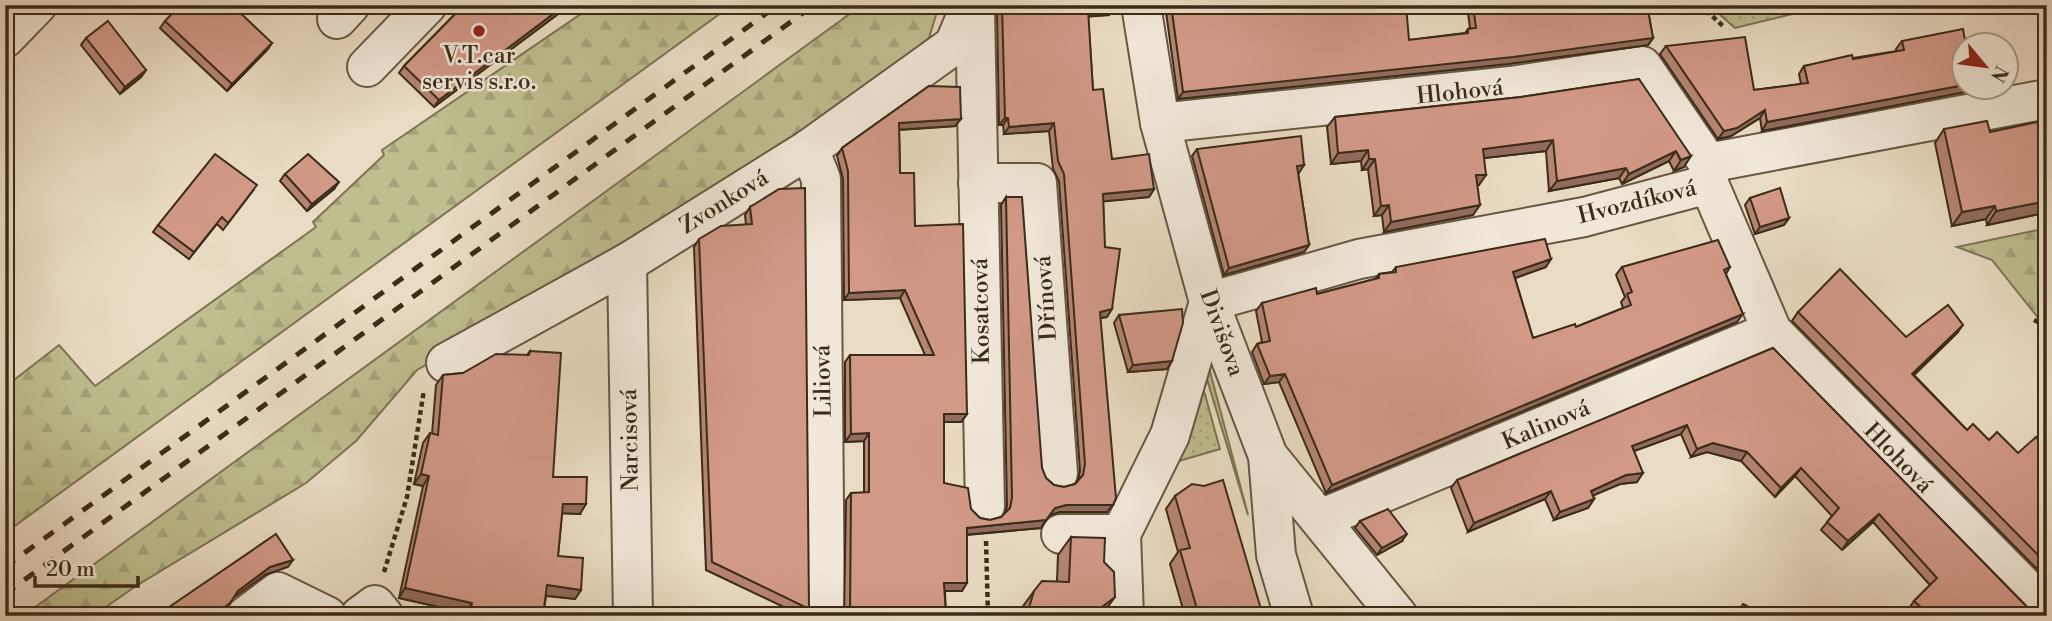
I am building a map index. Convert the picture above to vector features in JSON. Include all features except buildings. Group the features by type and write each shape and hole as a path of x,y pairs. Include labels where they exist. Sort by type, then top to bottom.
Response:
{"street":[{"path":"5,38 37,5"},
{"path":"367,67 427,5"},
{"name":"Zvonková","path":"436,374 627,263 809,149 954,46 973,5"},
{"name":"Kosatcová","path":"973,5 985,506"},
{"name":"Divišova","path":"1141,5 1160,123 1209,302 1268,456 1398,616"},
{"name":"Hlohová","path":"1160,123 1511,86 1642,66 1709,173 1772,331 2047,611"},
{"name":"Hvozdíková","path":"1209,302 1359,259 1584,217 1709,173 2047,99"},
{"name":"Liliová","path":"809,149 821,179 825,616"},
{"name":"Dřínová","path":"978,183 1037,183 1058,473"},
{"name":"Narcisová","path":"627,263 633,616"},
{"path":"1124,616 1121,534 1170,435 1209,302"},
{"name":"Kalinová","path":"1320,519 1772,331"},
{"path":"1268,456 1276,555 1294,616"},
{"path":"1061,534 1121,534"},
{"path":"246,616 278,592 327,616"}],"path":[{"path":"1700,5 1723,26"},
{"path":"2035,320 2047,327"},
{"path":"373,612 407,497 436,374"},
{"path":"985,506 988,616"}],"green space":[{"path":"594,5 732,5 5,533 5,387 59,345 95,386 316,227 313,222 384,155 382,150"},
{"path":"862,5 939,5 929,38 787,152 609,262 417,370 356,441 306,483 136,586 93,616 23,616"},
{"path":"1709,5 1829,5 1735,28"},
{"path":"2047,228 2047,329 1992,260 1957,247"},
{"path":"1208,364 1248,515 1203,366"},
{"path":"1198,369 1220,449 1162,466"}],"railway":[{"path":"5,567 778,5"},
{"path":"5,594 814,5"}],"place":[{"name":"V.T.car servis s.r.o.","path":"479,31"}]}
